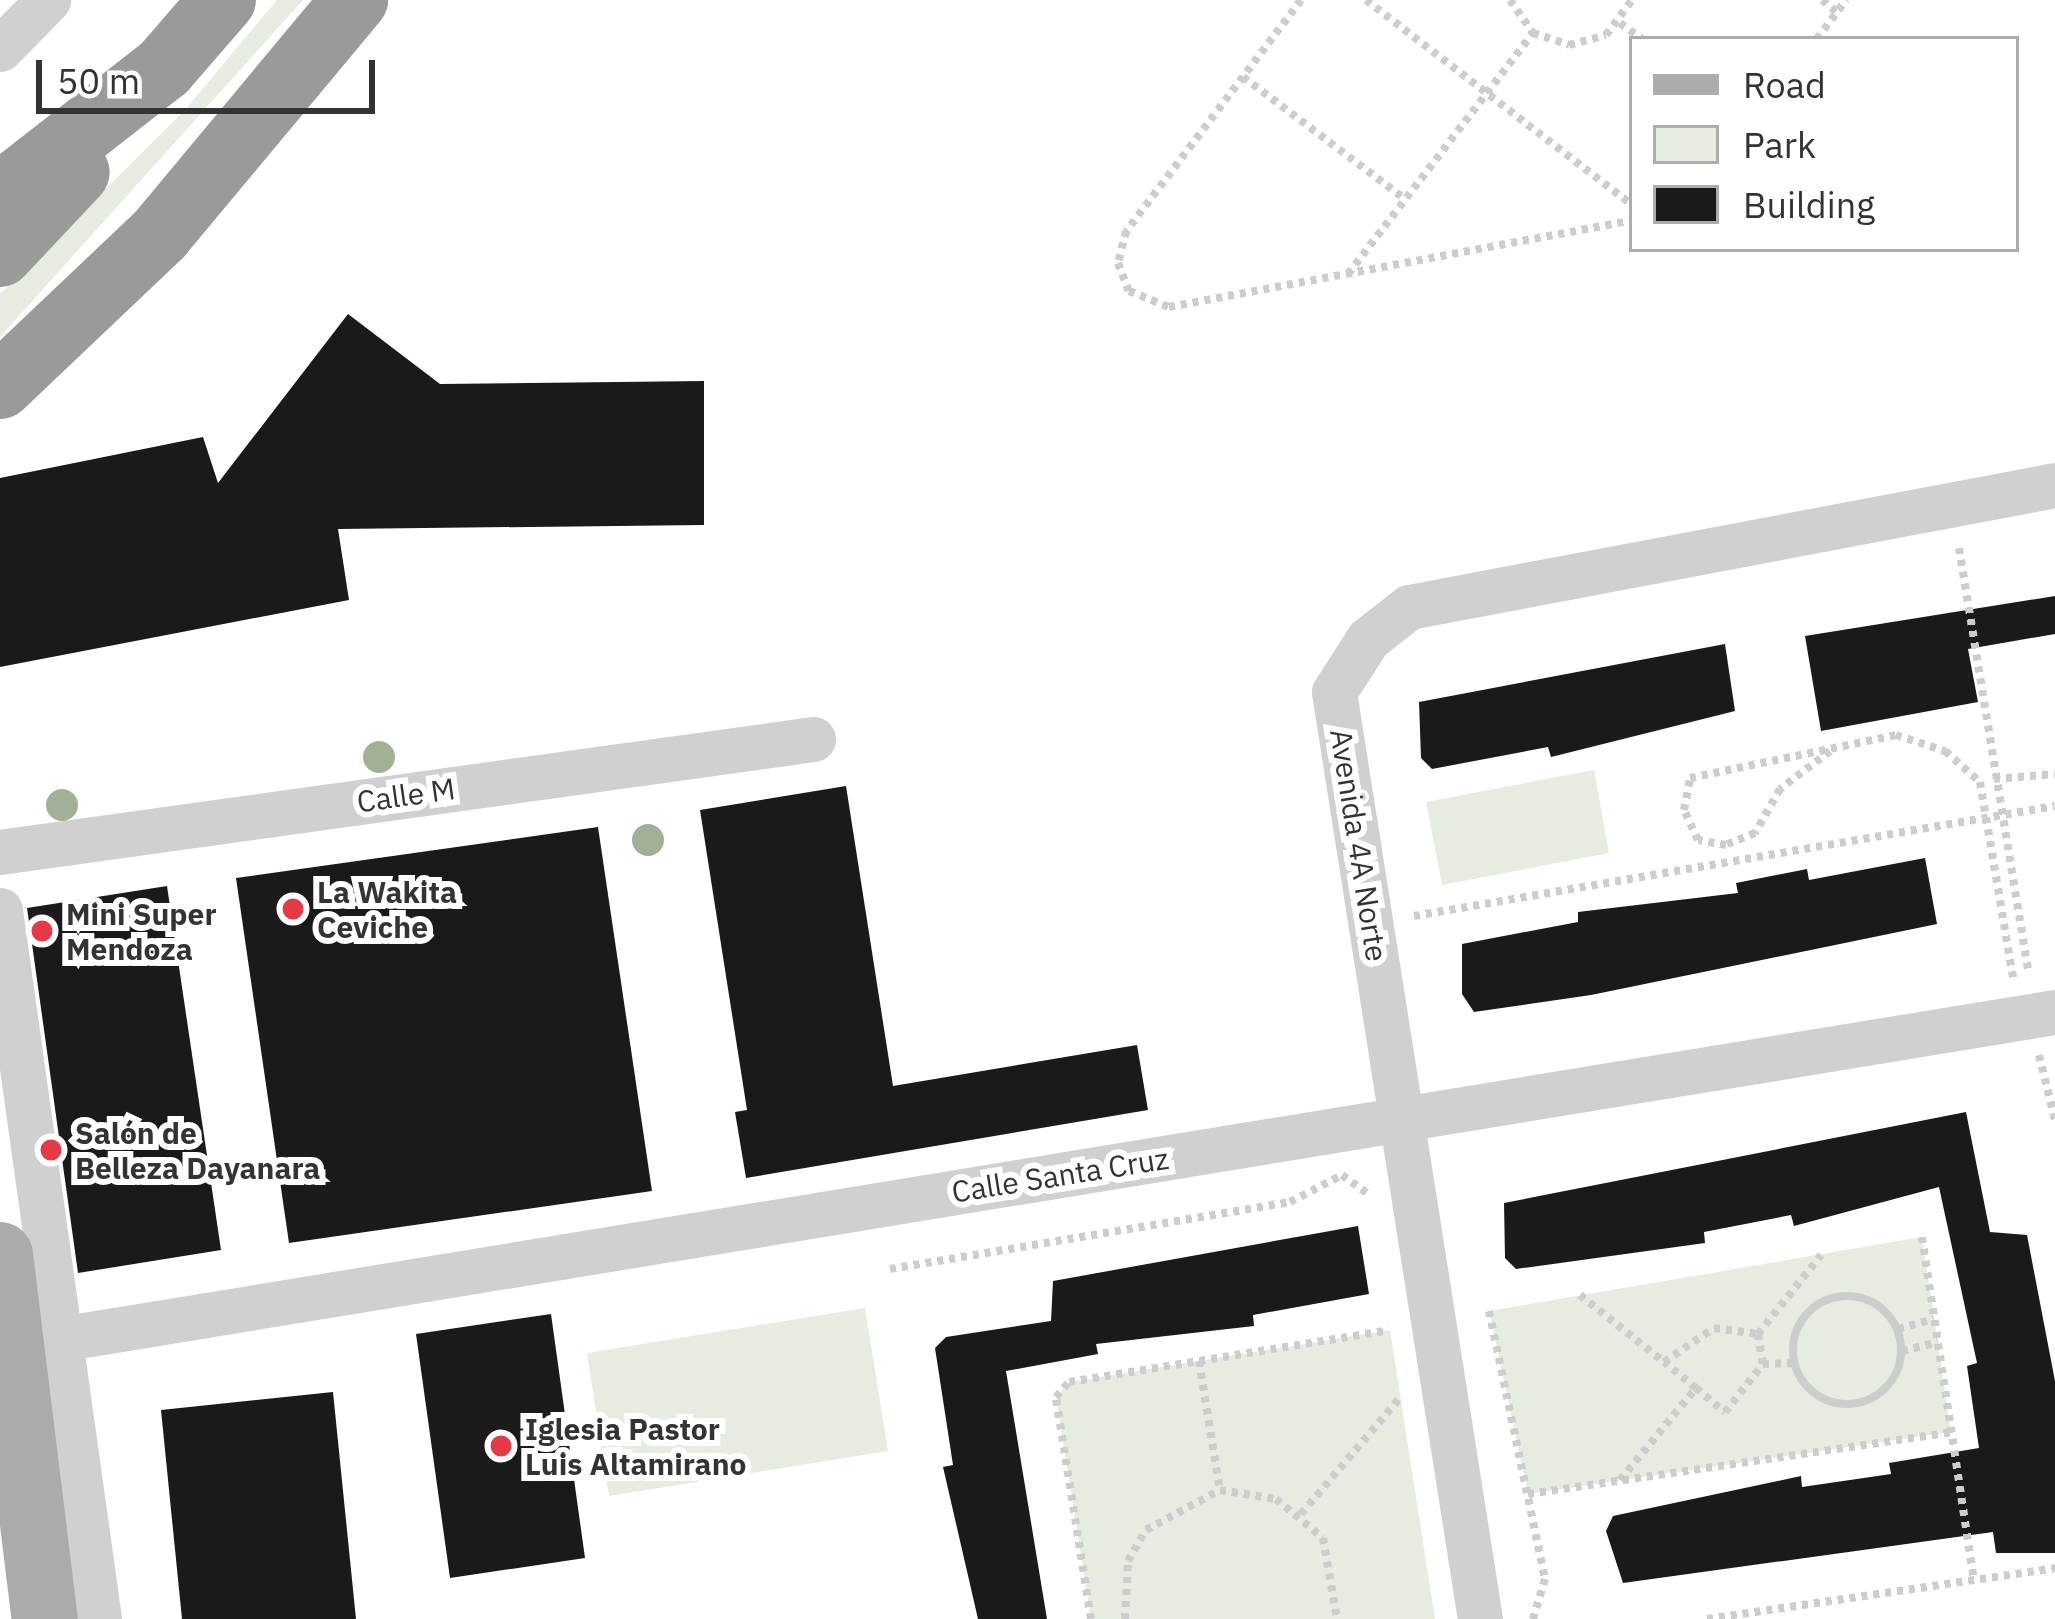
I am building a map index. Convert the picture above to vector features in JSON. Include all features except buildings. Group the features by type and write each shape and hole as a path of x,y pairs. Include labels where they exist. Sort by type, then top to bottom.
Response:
{"highway":[{"path":"0,254 223,0"},
{"path":"0,409 76,319 239,146 355,0"},
{"path":"0,196 164,68"},
{"path":"0,386 76,319"}],"main road":[{"path":"0,1255 45,1619"}],"street":[{"path":"0,49 48,0"},
{"name":"Avenida 4A Norte","path":"1480,1619 1334,692 1368,639 1409,607 2055,485"},
{"name":"Calle M","path":"0,852 813,739"},
{"path":"0,910 65,1338 99,1619"},
{"name":"Calle Santa Cruz","path":"65,1338 2044,1014"}],"path":[{"path":"1301,0 1126,231 1118,263 1129,291 1169,307 1629,221"},
{"path":"1366,0 1629,203"},
{"path":"1510,0 1533,33 1588,43 1621,23 1632,0"},
{"path":"1822,0 1838,12"},
{"path":"1818,36 1846,0"},
{"path":"1621,23 1638,36"},
{"path":"1348,274 1533,33"},
{"path":"1243,76 1405,199"},
{"path":"1953,505 2000,815 2029,976 2044,1014"},
{"path":"1830,751 1780,788 1755,833 1726,845 1697,840 1684,810 1690,778 1896,735 1945,751 1980,782 1985,817 2044,1014 2055,1120"},
{"path":"1994,779 2055,774"},
{"path":"1371,923 2055,806"},
{"path":"890,1270 1290,1202 1342,1175 1382,1204"},
{"path":"1922,1237 1974,1580"},
{"path":"1580,1295 1725,1412 1763,1364 1758,1334 1821,1255"},
{"path":"1822,1301 1875,1303 1898,1329 1903,1351 1890,1384 1862,1403 1826,1402 1794,1363 1797,1328 1822,1301"},
{"path":"1489,1310 1545,1579 1533,1619"},
{"path":"1091,1619 1056,1397 1069,1382 1390,1330 1393,1316"},
{"path":"1898,1329 1934,1318"},
{"path":"1664,1362 1714,1328 1758,1334"},
{"path":"1903,1351 1938,1342"},
{"path":"1199,1361 1220,1490"},
{"path":"1763,1364 1794,1363"},
{"path":"1619,1481 1696,1388"},
{"path":"1301,1514 1399,1399"},
{"path":"1528,1494 1951,1432"},
{"path":"1125,1619 1128,1561 1146,1530 1220,1490 1301,1514 1336,1568 1337,1619"},
{"path":"1707,1619 2055,1568"}],"green space":[{"path":"277,0 303,0 0,337 0,294 185,110"},
{"path":"1594,770 1609,853 1442,885 1426,802"},
{"path":"1922,1237 1951,1432 1528,1494 1489,1311"},
{"path":"865,1308 888,1451 609,1496 587,1353"},
{"path":"1390,1330 1435,1619 1091,1619 1056,1397 1069,1382"}],"place":[{"name":"La Wakita Ceviche","path":"293,909"},
{"name":"Mini Super Mendoza","path":"42,931"},
{"name":"Salón de Belleza Dayanara","path":"51,1150"},
{"name":"Iglesia Pastor Luis Altamirano","path":"501,1446"}]}
